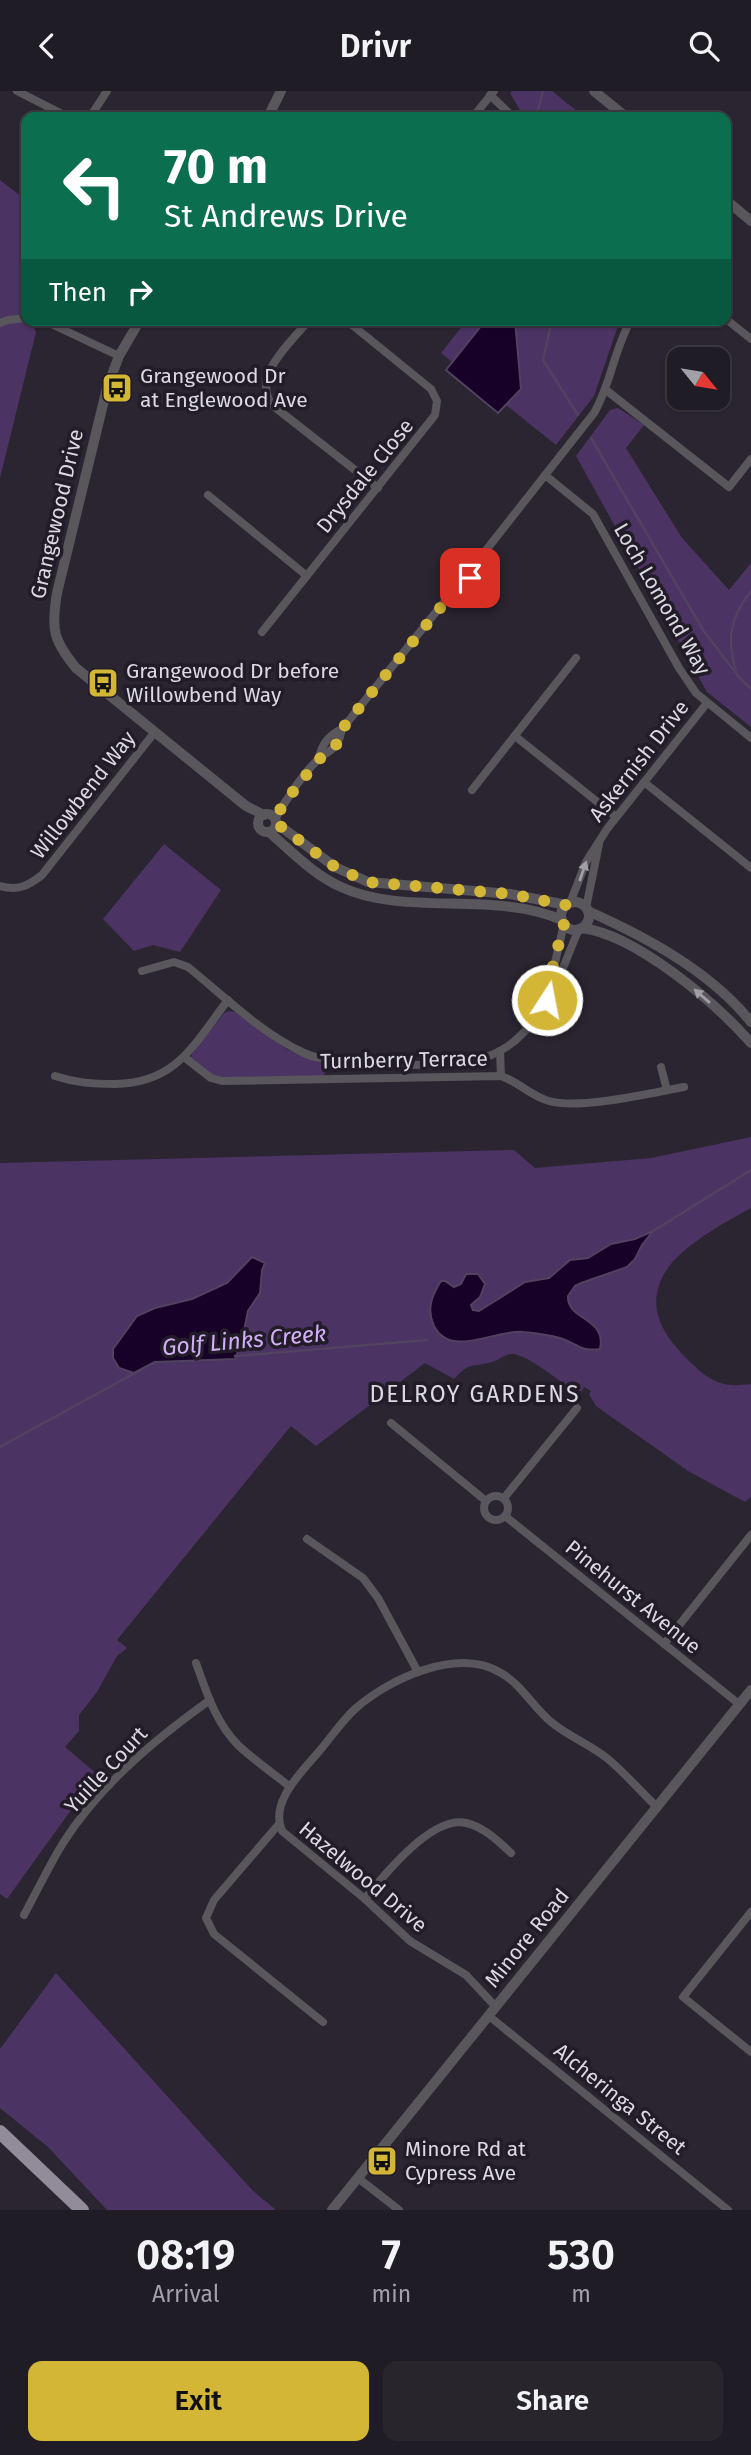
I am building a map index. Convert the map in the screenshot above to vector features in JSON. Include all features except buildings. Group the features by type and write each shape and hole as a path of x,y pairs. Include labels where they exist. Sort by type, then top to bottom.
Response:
{"highway":[{"path":"0,2132 82,2210"}],"street":[{"path":"17,91 58,112"},
{"path":"93,112 107,91"},
{"path":"270,112 281,91"},
{"path":"594,91 620,112"},
{"path":"477,112 492,93 509,112"},
{"path":"731,204 751,221"},
{"path":"0,323 21,319"},
{"path":"731,323 751,339"},
{"path":"56,326 119,356"},
{"name":"Grangewood Drive","path":"136,326 119,356 99,417 60,579 53,618 54,633 60,648 76,669 246,806 269,821"},
{"path":"304,326 270,369 264,388 267,397 272,405 378,488"},
{"name":"Drysdale Close","path":"262,632 435,415 437,401 426,384 353,326"},
{"path":"269,821 319,759 328,754 340,740 342,729 449,597 458,593 470,578 471,568 594,414 606,390 628,326"},
{"path":"606,390 729,487 751,459"},
{"name":"Loch Lomond Way","path":"545,475 593,515 687,681 707,703 751,738"},
{"path":"208,495 307,576"},
{"path":"472,790 576,658"},
{"name":"Askernish Drive","path":"568,904 586,862 615,816 707,703"},
{"name":"Willowbend Way","path":"0,886 16,889 30,884 42,875 154,733"},
{"path":"515,736 615,816"},
{"path":"644,782 751,868"},
{"path":"269,821 335,867 368,882 510,894 568,904 579,903 587,910 660,947 706,979 751,1022"},
{"path":"269,821 325,879 365,896 509,907 544,913 563,922 570,929 599,930 653,959 696,990 751,1043"},
{"name":"Askernish Drive","path":"587,910 599,841"},
{"path":"547,1000 563,922 562,912 568,904"},
{"path":"142,971 174,962 188,967 272,1035 306,1054 332,1062 448,1063 488,1056 500,1051 526,1031 558,983 580,928 588,921 587,910"},
{"path":"55,1076 84,1084 128,1083 167,1072 184,1057 228,1000"},
{"path":"500,1051 501,1076"},
{"name":"Turnberry Terrace","path":"184,1057 211,1078 222,1081 501,1076 520,1084 541,1098 564,1103 639,1096 684,1087"},
{"path":"661,1067 667,1090"},
{"path":"504,1498 577,1408"},
{"path":"391,1423 486,1501"},
{"path":"493,1496 504,1498 509,1508 505,1517 496,1520 489,1518 484,1511 486,1501 493,1496"},
{"name":"Pinehurst Avenue","path":"505,1517 739,1705"},
{"path":"664,1644 751,1535"},
{"path":"307,1539 363,1578 378,1598 418,1672"},
{"name":"Hazelwood Drive","path":"492,2011 456,1967 430,1955 410,1941 365,1899 282,1831 279,1824 283,1801 290,1787 355,1709 418,1672 465,1662 485,1665 503,1673 551,1723 609,1760 657,1807"},
{"path":"197,1663 222,1724 237,1744 290,1787"},
{"name":"Minore Road","path":"332,2210 751,1690"},
{"name":"Yuille Court","path":"24,1915 64,1842 97,1799 136,1758 210,1700"},
{"path":"365,1899 411,1847 451,1823 463,1822 478,1826 511,1853"},
{"path":"279,1824 215,1900 206,1919 214,1934 323,2022"},
{"path":"751,1912 683,1997 751,2052"},
{"name":"Alcheringa Street","path":"492,2011 728,2210"},
{"path":"358,2178 398,2210"}],"shaded area":[{"path":"552,91 578,112 521,112 510,93"},
{"path":"0,180 21,196 21,326 32,326 36,332 0,478"},
{"path":"462,326 618,326 594,396 556,445 441,353"},
{"path":"481,326 516,326 521,389 498,413 446,370"},
{"path":"618,408 644,425 626,448 682,538 729,590 751,563 751,727 707,692 576,456 610,410"},
{"path":"164,844 221,890 180,952 153,945 134,951 103,919"},
{"path":"235,1012 288,1050 326,1065 324,1077 214,1078 190,1059 224,1013"},
{"path":"751,1137 751,1208 702,1237 679,1256 663,1276 656,1300 657,1312 666,1333 697,1368 719,1383 751,1384 751,1497 745,1502 688,1471 596,1406 589,1394 591,1391 584,1387 582,1391 573,1390 534,1363 512,1354 468,1367 454,1379 425,1363 316,1446 291,1426 117,1640 127,1648 117,1656 97,1692 79,1715 79,1731 65,1747 97,1774 7,1899 0,1894 0,1163 514,1150 535,1168 651,1158"},
{"path":"653,1231 627,1267 581,1283 575,1286 568,1296 569,1304 574,1310 598,1331 600,1349 588,1349 560,1338 523,1332 462,1342 442,1336 434,1326 430,1314 431,1302 441,1281 454,1287 461,1284 466,1274 478,1274 485,1284 480,1297 471,1305 473,1310 479,1311 525,1282 549,1278 570,1260 588,1258 611,1244 635,1239"},
{"path":"252,1257 265,1263 260,1293 248,1311 235,1359 155,1362 134,1373 119,1368 113,1358 113,1349 137,1316 155,1308 192,1299 227,1283"},
{"path":"56,1973 253,2191 276,2210 107,2210 48,2147 0,2108 0,2049"}],"waterway":[{"path":"537,112 543,91"},
{"path":"551,326 543,360 578,415"},
{"path":"591,438 703,630 751,689"},
{"path":"736,672 731,649 732,630 738,611 751,591"},
{"name":"Golf Links Creek","path":"650,1233 751,1170"},
{"name":"Golf Links Creek","path":"235,1356 427,1340"},
{"name":"Golf Links Creek","path":"0,1447 155,1362"}],"place":[{"name":"Grangewood Dr at Englewood Ave","path":"117,388"},
{"name":"Grangewood Dr before Willowbend Way","path":"103,683"},
{"name":"Minore Rd at Cypress Ave","path":"382,2161"}],"district":[{"name":"DELROY GARDENS","path":"475,1394"}],"route":[{"path":"470,578 458,593 449,597 372,691 342,729 340,740 328,754 319,759 284,803 275,819 276,823 325,860 356,879 383,884 510,894 566,905 561,916 564,924 549,981 547,1000"}]}
